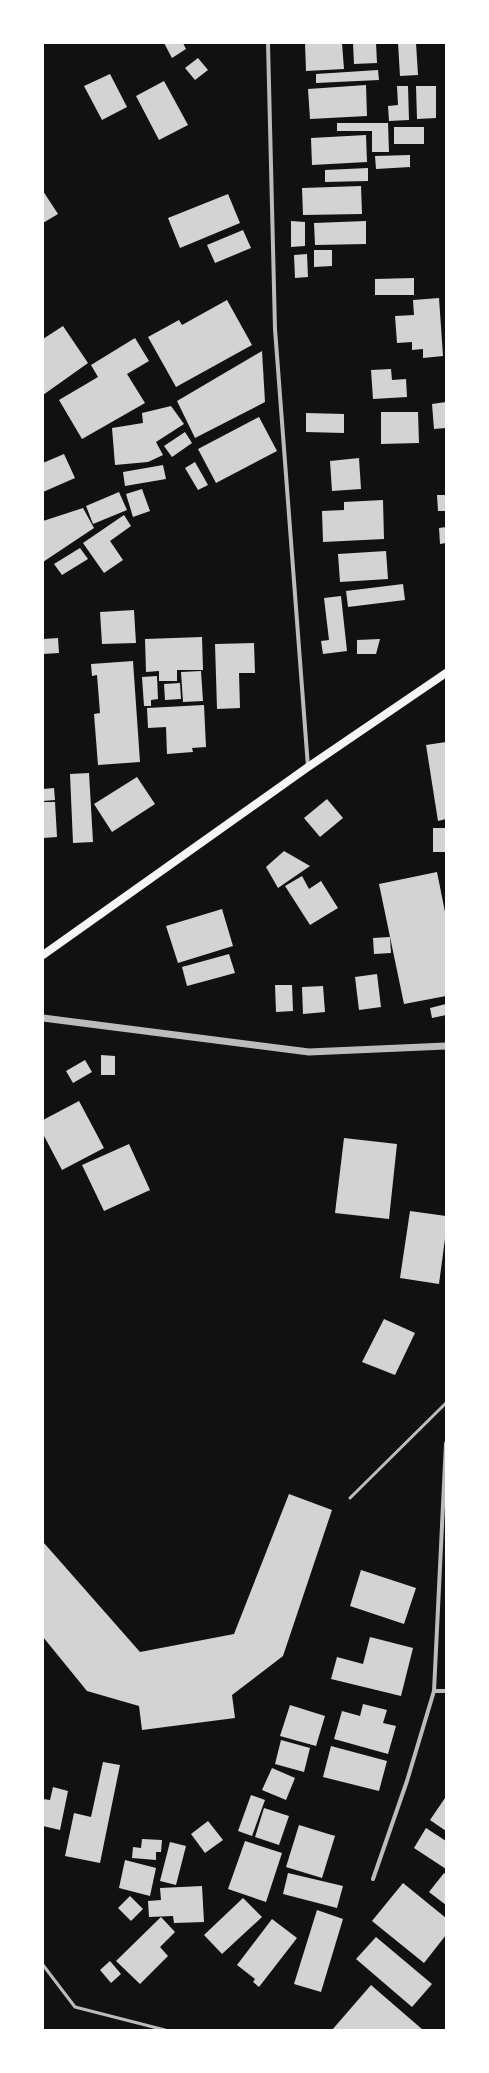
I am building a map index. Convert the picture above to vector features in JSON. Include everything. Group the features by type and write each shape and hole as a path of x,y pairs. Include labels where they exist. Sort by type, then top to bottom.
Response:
{"main road":[{"path":"43,955 308,768 446,673"}],"street":[{"path":"268,43 275,329 308,768"},
{"path":"43,1018 309,1052 446,1046"},
{"path":"373,1879 407,1781 434,1691 446,1442"},
{"path":"441,1549 446,1548"},
{"path":"434,1691 446,1691"}],"lane":[{"path":"350,1498 446,1403"},
{"path":"43,1965 75,2007 165,2030"}],"building":[{"path":"164,43 183,43 186,49 172,58"},
{"path":"305,43 342,43 344,69 306,71"},
{"path":"353,43 376,43 377,63 354,64"},
{"path":"398,43 416,43 418,75 400,76"},
{"path":"198,58 208,70 195,80 185,68"},
{"path":"378,70 379,80 316,83 316,74"},
{"path":"110,74 127,107 102,120 84,86"},
{"path":"164,81 188,125 159,140 136,96"},
{"path":"366,85 367,116 310,119 308,89"},
{"path":"397,86 408,86 409,120 389,121 388,106 398,105"},
{"path":"416,86 436,86 436,118 417,119"},
{"path":"337,123 388,123 389,152 372,152 372,131 337,131"},
{"path":"394,127 424,127 424,144 394,144"},
{"path":"366,135 367,162 312,165 311,138"},
{"path":"410,155 410,167 376,169 375,156"},
{"path":"368,168 368,181 325,182 325,170"},
{"path":"361,186 362,214 303,215 302,188"},
{"path":"43,191 58,214 43,223"},
{"path":"228,194 240,223 180,248 168,218"},
{"path":"291,221 305,222 305,246 291,247"},
{"path":"366,221 366,244 315,245 314,223"},
{"path":"243,230 251,248 215,263 207,245"},
{"path":"314,250 332,250 332,266 314,267"},
{"path":"307,254 308,277 295,278 294,255"},
{"path":"414,278 414,295 375,295 375,279"},
{"path":"439,298 443,356 423,358 423,349 412,350 412,342 397,343 395,316 414,315 413,300"},
{"path":"227,300 252,345 176,387 148,337 179,320 182,325"},
{"path":"63,326 88,363 43,395 43,339"},
{"path":"135,338 149,361 127,374 145,403 82,439 59,400 98,377 91,365"},
{"path":"262,351 265,402 195,438 177,401"},
{"path":"391,369 392,380 406,379 407,397 373,399 371,370"},
{"path":"446,402 446,428 434,429 432,404"},
{"path":"171,406 184,424 156,442 163,455 148,462 115,465 112,428 143,423 142,413"},
{"path":"381,412 418,412 419,443 381,444"},
{"path":"306,413 344,414 344,433 306,432"},
{"path":"259,417 277,451 216,483 198,449"},
{"path":"185,432 192,443 172,457 164,446"},
{"path":"64,454 75,478 43,492 43,463"},
{"path":"359,458 361,489 332,491 330,461"},
{"path":"195,462 208,485 198,490 185,468"},
{"path":"163,465 166,479 125,486 123,472"},
{"path":"142,489 150,511 133,517 126,494"},
{"path":"119,492 127,510 93,524 86,506"},
{"path":"437,495 446,495 446,511 438,511"},
{"path":"383,500 384,539 323,542 322,511 344,510 344,502"},
{"path":"83,508 94,528 43,562 43,521"},
{"path":"124,515 131,526 110,541 123,560 104,573 83,543"},
{"path":"446,527 446,543 440,544 439,528"},
{"path":"80,548 88,559 62,575 54,564"},
{"path":"386,551 388,579 340,582 338,554"},
{"path":"403,584 405,600 348,607 346,591"},
{"path":"341,596 347,651 323,654 321,641 329,640 324,598"},
{"path":"134,610 136,643 102,644 100,612"},
{"path":"202,637 203,670 177,670 177,681 159,681 159,671 146,672 145,639"},
{"path":"58,638 59,653 43,654 43,639"},
{"path":"380,639 376,654 357,654 357,640"},
{"path":"254,643 255,673 239,673 240,708 217,709 215,644"},
{"path":"133,661 140,762 98,765 94,714 100,713 97,675 92,676 91,664"},
{"path":"201,671 203,701 183,702 181,672"},
{"path":"157,676 158,699 151,700 151,706 144,706 142,677"},
{"path":"180,683 181,699 165,700 164,684"},
{"path":"204,705 206,747 192,748 193,752 167,754 166,727 148,728 147,708"},
{"path":"446,742 446,819 438,821 426,745"},
{"path":"89,773 93,842 73,843 70,774"},
{"path":"137,777 155,804 112,832 94,804"},
{"path":"54,788 55,800 43,801 43,789"},
{"path":"327,799 343,818 320,837 304,818"},
{"path":"43,802 55,802 57,837 43,838"},
{"path":"433,828 446,828 446,852 433,852"},
{"path":"284,851 310,866 278,888 266,867"},
{"path":"437,872 446,917 446,996 404,1004 379,884"},
{"path":"302,876 309,889 321,881 338,908 310,925 285,886"},
{"path":"222,909 233,946 178,963 166,926"},
{"path":"390,937 391,953 374,954 373,938"},
{"path":"229,954 235,973 187,986 182,967"},
{"path":"377,974 381,1007 359,1010 355,977"},
{"path":"275,985 292,985 293,1011 276,1012"},
{"path":"323,986 325,1012 303,1014 302,987"},
{"path":"446,1004 446,1015 432,1018 430,1008"},
{"path":"101,1055 115,1056 115,1075 101,1075"},
{"path":"85,1060 92,1072 73,1083 66,1071"},
{"path":"79,1101 104,1148 62,1170 43,1134 43,1120"},
{"path":"344,1138 397,1144 389,1219 335,1213"},
{"path":"129,1144 150,1190 104,1211 82,1165"},
{"path":"410,1211 446,1216 446,1231 439,1284 400,1278"},
{"path":"384,1319 415,1333 395,1375 362,1362"},
{"path":"289,1494 332,1510 283,1656 232,1695 235,1718 142,1730 139,1706 87,1691 43,1637 44,1543 140,1652 234,1634"},
{"path":"361,1570 416,1588 404,1624 350,1606"},
{"path":"370,1637 413,1648 401,1696 331,1679 337,1657 363,1664"},
{"path":"363,1704 387,1710 383,1723 396,1726 388,1754 334,1739 342,1711 360,1716"},
{"path":"290,1705 325,1716 316,1746 280,1736"},
{"path":"281,1740 310,1748 304,1772 275,1764"},
{"path":"331,1746 387,1761 379,1791 323,1777"},
{"path":"103,1762 120,1765 100,1863 65,1856 74,1813 91,1817"},
{"path":"272,1768 295,1778 286,1800 262,1790"},
{"path":"53,1787 68,1791 60,1830 43,1826 43,1799 50,1800"},
{"path":"251,1795 265,1800 252,1836 238,1831"},
{"path":"446,1798 446,1831 430,1820"},
{"path":"264,1808 289,1816 279,1845 255,1837"},
{"path":"208,1821 223,1840 205,1853 191,1834"},
{"path":"299,1825 335,1836 322,1878 286,1867"},
{"path":"426,1828 446,1841 446,1869 414,1848"},
{"path":"142,1839 162,1840 161,1852 156,1852 156,1860 132,1858 133,1847 141,1848"},
{"path":"245,1841 282,1853 266,1902 228,1889"},
{"path":"170,1842 186,1846 176,1885 160,1881"},
{"path":"125,1860 156,1868 150,1896 119,1888"},
{"path":"288,1873 343,1886 337,1908 283,1894"},
{"path":"444,1873 446,1875 446,1905 429,1892"},
{"path":"403,1883 446,1918 446,1935 424,1963 372,1921"},
{"path":"202,1886 204,1922 174,1923 173,1916 149,1917 148,1901 161,1900 160,1888"},
{"path":"130,1896 143,1909 131,1921 118,1908"},
{"path":"243,1898 262,1917 222,1954 204,1935"},
{"path":"317,1910 343,1919 321,1992 294,1984"},
{"path":"161,1917 175,1932 160,1947 168,1956 140,1984 116,1961"},
{"path":"272,1919 297,1938 259,1987 253,1982 255,1979 237,1965"},
{"path":"376,1937 432,1984 412,2007 356,1959"},
{"path":"110,1961 121,1974 111,1983 100,1970"},
{"path":"371,1985 423,2030 332,2030"}]}
